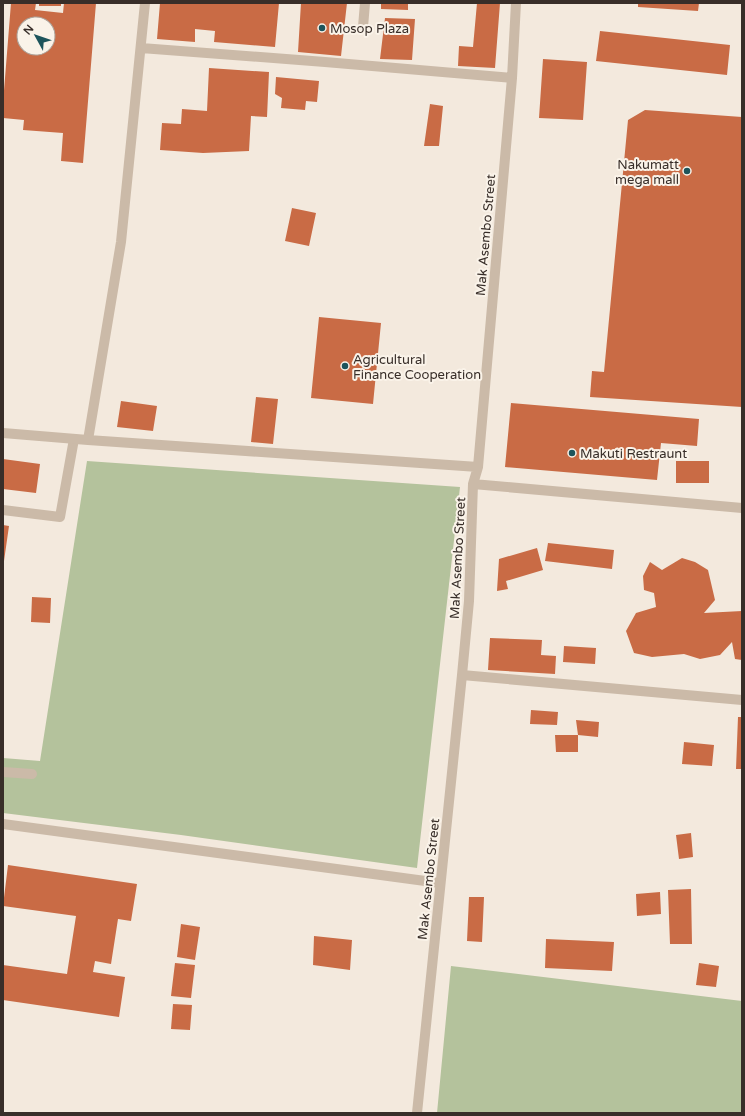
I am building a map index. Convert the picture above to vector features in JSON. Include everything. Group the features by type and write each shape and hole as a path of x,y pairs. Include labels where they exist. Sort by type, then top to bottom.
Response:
{"street":[{"path":"88,440 121,242 145,3"},
{"path":"363,27 365,3"},
{"name":"Mak Asembo Street","path":"417,1113 469,601 473,484 478,467 512,78 516,3"},
{"path":"141,48 512,78"},
{"path":"3,433 478,467"},
{"path":"3,510 60,516 74,439"},
{"path":"473,484 742,508"},
{"path":"462,674 742,700"},
{"path":"3,772 32,774"},
{"path":"3,824 440,884"}],"green space":[{"path":"87,461 460,487 417,868 181,835 3,813 3,758 40,761"},
{"path":"451,966 742,1001 742,1113 437,1113"}],"building":[{"path":"11,3 36,3 35,10 63,13 64,3 96,3 83,163 61,161 63,133 23,130 24,120 3,118"},
{"path":"39,3 61,3 61,6 39,6"},
{"path":"160,3 279,3 275,47 214,42 215,31 195,29 195,42 157,39"},
{"name":"Mosop Plaza","path":"301,3 347,3 341,56 298,52"},
{"path":"381,3 408,3 408,10 381,9"},
{"path":"477,3 500,3 495,68 458,66 459,46 473,47"},
{"path":"638,3 699,3 698,11 638,7"},
{"path":"385,18 415,19 412,60 380,59"},
{"path":"600,31 730,45 727,75 596,61"},
{"path":"543,59 587,62 583,120 539,118"},
{"path":"209,68 269,72 267,117 251,116 249,151 203,153 160,150 162,123 181,124 182,109 207,111"},
{"path":"276,77 319,81 317,102 306,101 305,110 281,108 282,98 275,94"},
{"path":"430,104 443,106 439,146 424,146"},
{"path":"645,110 742,117 742,407 590,397 592,371 604,372 628,120"},
{"path":"292,208 316,213 309,246 285,241"},
{"path":"319,317 381,323 373,404 311,398"},
{"path":"256,397 278,399 273,444 251,442"},
{"path":"121,401 157,406 153,431 117,427"},
{"path":"511,403 699,419 697,446 661,443 657,480 505,467"},
{"path":"3,459 40,464 36,493 3,489"},
{"path":"676,461 709,461 709,483 676,483"},
{"path":"3,525 9,526 4,561 3,561"},
{"path":"548,543 614,550 612,569 545,561"},
{"path":"537,548 543,570 506,581 508,589 497,591 499,559"},
{"path":"682,558 695,562 708,570 715,600 704,613 742,611 742,660 735,659 732,642 720,655 700,659 684,654 652,657 634,653 626,631 636,613 656,607 654,593 644,590 643,576 650,562 662,570"},
{"path":"32,597 51,598 50,623 31,622"},
{"path":"490,638 542,640 541,655 556,656 555,674 488,670"},
{"path":"564,646 596,648 595,664 563,662"},
{"path":"531,710 558,712 557,725 530,724"},
{"path":"738,717 742,717 742,769 736,769"},
{"path":"576,720 599,722 598,737 578,735"},
{"path":"555,735 578,735 578,752 556,752"},
{"path":"684,742 714,745 712,766 682,764"},
{"path":"691,833 693,857 679,859 676,835"},
{"path":"8,865 137,884 131,921 118,919 111,964 95,961 93,972 125,977 119,1017 3,1000 3,965 67,974 76,916 3,906"},
{"path":"691,889 692,944 670,944 668,890"},
{"path":"660,892 661,914 637,916 636,894"},
{"path":"469,897 484,897 482,942 467,941"},
{"path":"181,924 200,927 195,960 177,957"},
{"path":"314,936 352,940 350,970 313,965"},
{"path":"546,939 614,942 612,971 545,968"},
{"path":"175,963 195,965 191,998 171,996"},
{"path":"699,963 719,966 716,987 696,985"},
{"path":"173,1004 192,1005 190,1030 171,1029"}],"place":[{"name":"Mosop Plaza","path":"322,28"},
{"name":"Nakumatt mega mall","path":"687,171"},
{"name":"Agricultural Finance Cooperation","path":"345,366"},
{"name":"Makuti Restraunt","path":"572,453"}]}
